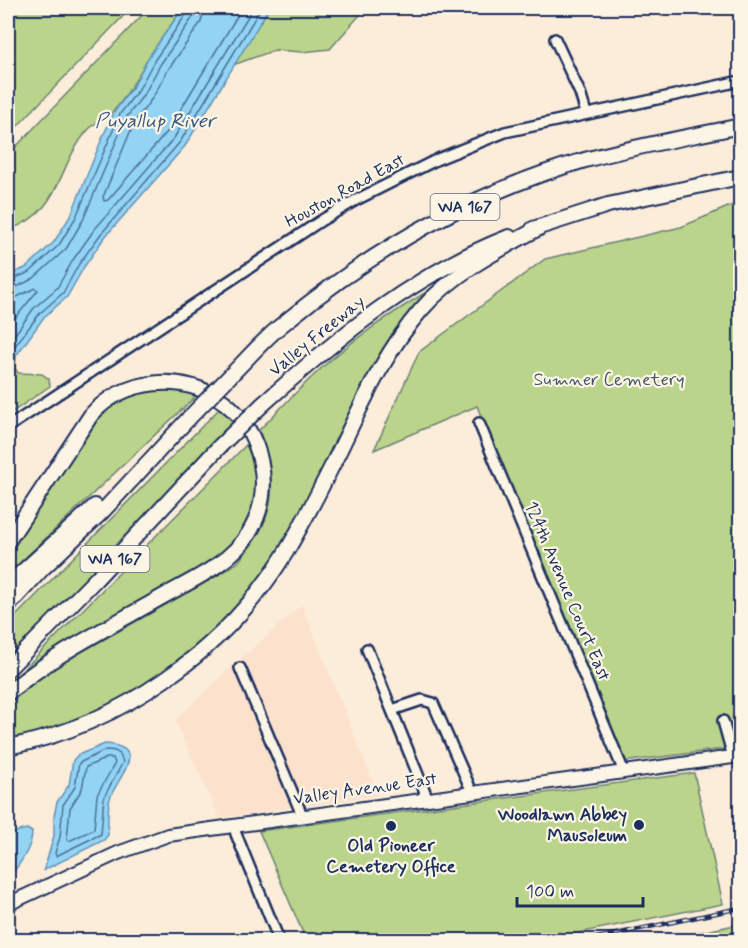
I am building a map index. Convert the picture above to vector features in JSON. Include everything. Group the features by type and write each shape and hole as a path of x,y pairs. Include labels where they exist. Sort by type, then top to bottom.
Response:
{"highway":[{"name":"Valley Freeway","path":"8,606 42,569 102,512 161,446 282,324 387,248 417,230 513,185 583,161 624,150 741,126"},
{"name":"Valley Freeway","path":"8,669 220,446 262,405 315,358 402,292 482,247 608,205 741,177"},
{"path":"8,747 54,735 117,707 171,676 235,619 286,552 381,369 403,333 421,310 446,286 476,265 539,228"},
{"path":"8,541 91,415 107,400 128,389 149,384 174,383 214,396 241,419 257,446 262,472 261,501 250,532 240,545 214,567 51,660 8,693"},
{"path":"8,585 161,446"}],"main road":[{"name":"Valley Avenue East","path":"8,904 147,841 168,835 737,757"}],"street":[{"path":"555,39 580,93 586,113"},
{"name":"Houston Road East","path":"8,427 322,220 356,200 476,142 505,132 586,113 741,81"},
{"name":"124th Avenue Court East","path":"479,423 624,772"},
{"path":"367,649 425,792 423,799"},
{"path":"240,668 302,815"},
{"path":"392,711 422,700 433,703 472,792"},
{"path":"723,721 737,757"},
{"path":"234,825 279,940"}],"shaded area":[{"path":"302,605 378,795 220,818 175,721 228,670"}],"green space":[{"path":"8,8 131,8 8,136"},
{"path":"149,8 183,8 122,101 111,114 88,130 78,144 49,200 26,222 8,230 8,155"},
{"path":"269,8 366,8 330,49 302,52 275,50 233,65"},
{"name":"Sumner Cemetery","path":"740,202 740,747 622,762 538,564 477,406 374,450 419,352 545,259 681,227"},
{"path":"436,286 414,308 386,348 370,374 289,535 265,572 237,607 205,639 170,667 133,692 93,712 51,728 8,739 8,705 38,679 60,664 237,563 260,531 267,516 270,501 270,468 259,430 305,383 341,351 387,317"},
{"path":"16,356 15,368 18,373 42,374 49,379 50,386 8,415 8,363"},
{"path":"176,389 196,396 8,574 8,554 93,422 112,405 130,395 150,390"},
{"path":"219,409 236,425 8,659 8,624"},
{"path":"246,445 255,471 254,497 246,522 230,546 215,559 70,641 19,674"},
{"path":"694,773 723,904 543,940 306,940 259,831"},
{"path":"740,924 740,940 676,940 677,937"}],"water":[{"name":"Puyallup River","path":"183,8 269,8 185,146 104,238 67,297 44,317 16,356 8,363 8,276 27,267 54,242 71,215 115,111"},
{"path":"105,744 119,746 126,751 129,757 124,773 110,798 108,835 104,840 44,870 54,836 57,802 69,785 73,760 78,755"},
{"path":"27,829 32,832 30,845 8,879 8,838 18,831"}],"railway":[{"path":"587,940 740,908"}],"place":[{"name":"Woodlawn Abbey Mausoleum","path":"639,825"},
{"name":"Old Pioneer Cemetery Office","path":"391,826"}]}
